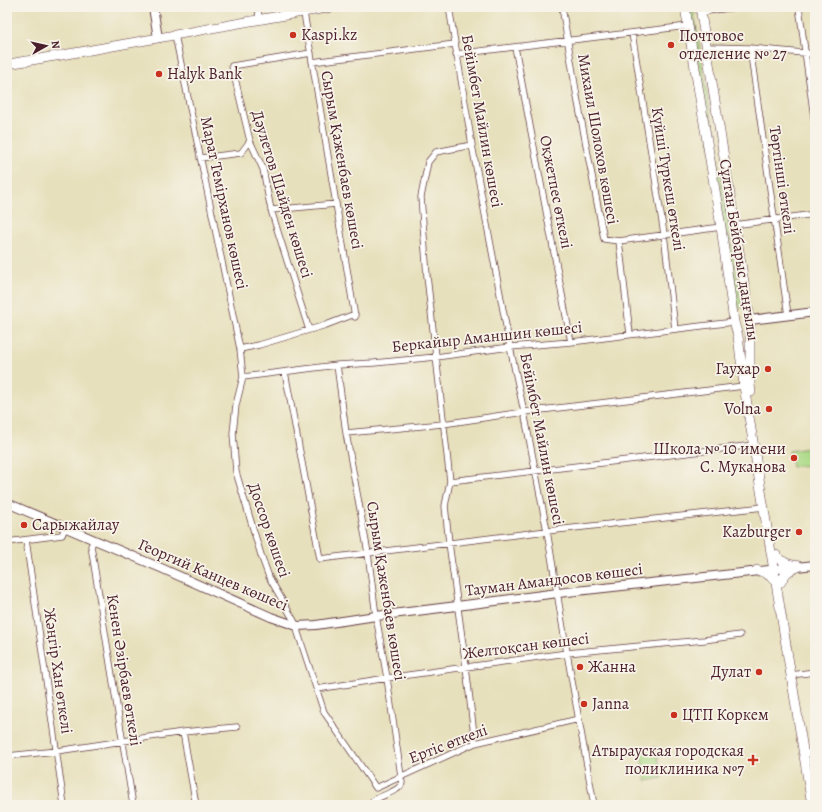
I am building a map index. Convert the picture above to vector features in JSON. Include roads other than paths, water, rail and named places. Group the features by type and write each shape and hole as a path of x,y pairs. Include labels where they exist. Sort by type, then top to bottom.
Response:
{"main road":[{"path":"153,7 158,38"},
{"path":"7,64 175,35 303,9 332,7"},
{"name":"Сұлтан Бейбарыс даңғылы","path":"685,7 721,227 734,322 738,336 744,386 764,507 774,555"},
{"name":"Сұлтан Бейбарыс даңғылы","path":"700,10 750,320 750,385 776,569 793,675 815,790"},
{"path":"750,320 815,312"},
{"path":"738,336 741,338 748,337 750,334"},
{"name":"Георгий Канцев көшесі","path":"7,503 161,568 271,617 297,626"},
{"path":"757,570 764,566 774,555 788,564 799,566"},
{"name":"Тауман Амандосов көшесі","path":"297,626 316,625 558,593 757,570 815,565"},
{"path":"757,570 766,573 779,582 788,571 799,566"},
{"name":"Сұлтан Бейбарыс даңғылы","path":"809,753 812,805"}],"street":[{"path":"258,7 259,19"},
{"name":"Бейімбет Майлин көшесі","path":"449,7 472,146 547,531 578,719 594,805"},
{"name":"Михаил Шолохов көшесі","path":"562,7 604,240 619,241 630,334"},
{"path":"700,10 736,7"},
{"path":"799,7 815,125"},
{"name":"Сырым Қаженбаев көшесі","path":"303,9 355,316 309,330"},
{"path":"456,54 688,26"},
{"name":"Күйші Түркеш өткелі","path":"632,33 664,234 675,329"},
{"name":"Марат Темірханов көшесі","path":"175,35 240,349 243,376"},
{"path":"312,62 455,44"},
{"name":"Оқжетпес өткелі","path":"515,47 572,342"},
{"path":"706,47 750,48 815,54"},
{"name":"Төртінші өткелі","path":"750,48 788,315"},
{"name":"Дәулетов Шайден көшесі","path":"309,330 271,210 263,170 250,141 232,66 311,53"},
{"path":"200,158 241,154 250,141"},
{"path":"472,146 436,152 428,162 421,197 427,276 450,481 445,506 475,743"},
{"path":"271,210 336,204"},
{"path":"734,225 815,214"},
{"path":"619,241 721,227"},
{"name":"Беркайыр Аманшин көшесі","path":"243,376 336,365 436,357 510,347 572,342 734,322"},
{"path":"240,349 309,330"},
{"name":"Сырым Қаженбаев көшесі","path":"336,365 346,432 368,553 376,616 387,678 401,776"},
{"path":"285,372 320,559 547,531 764,507"},
{"name":"Доссор көшесі","path":"243,376 236,405 233,433 236,472 261,555 269,577 297,626 324,712 376,788"},
{"path":"346,432 443,424 524,412 744,386"},
{"path":"450,481 754,445"},
{"path":"7,542 62,535 65,528"},
{"name":"Жәңгір Хан өткелі","path":"26,540 64,805"},
{"name":"Кенен Әзірбаев өткелі","path":"94,540 91,546 133,805"},
{"name":"Желтоқсан көшесі","path":"317,689 567,653 740,636"},
{"path":"793,675 815,672"},
{"name":"Ертіс өткелі","path":"376,788 475,743 578,719"},
{"path":"7,756 57,751 183,732 237,727"},
{"path":"183,732 196,805"},
{"path":"373,805 372,802 376,799 398,788 402,784 401,776"}],"place":[{"name":"Kaspi.kz","path":"293,35"},
{"name":"Почтовое отделение № 27","path":"671,45"},
{"name":"Halyk Bank","path":"159,74"},
{"name":"Гаухар","path":"768,369"},
{"name":"Volna","path":"769,409"},
{"name":"Школа № 10 имени С. Муканова","path":"794,458"},
{"name":"Сарыжайлау","path":"24,525"},
{"name":"Kazburger","path":"799,532"},
{"name":"Жанна","path":"580,667"},
{"name":"Дулат","path":"759,672"},
{"name":"Janna","path":"584,704"},
{"name":"ЦТП Коркем","path":"674,715"},
{"name":"Атырауская городская поликлиника №7","path":"753,760"}]}
